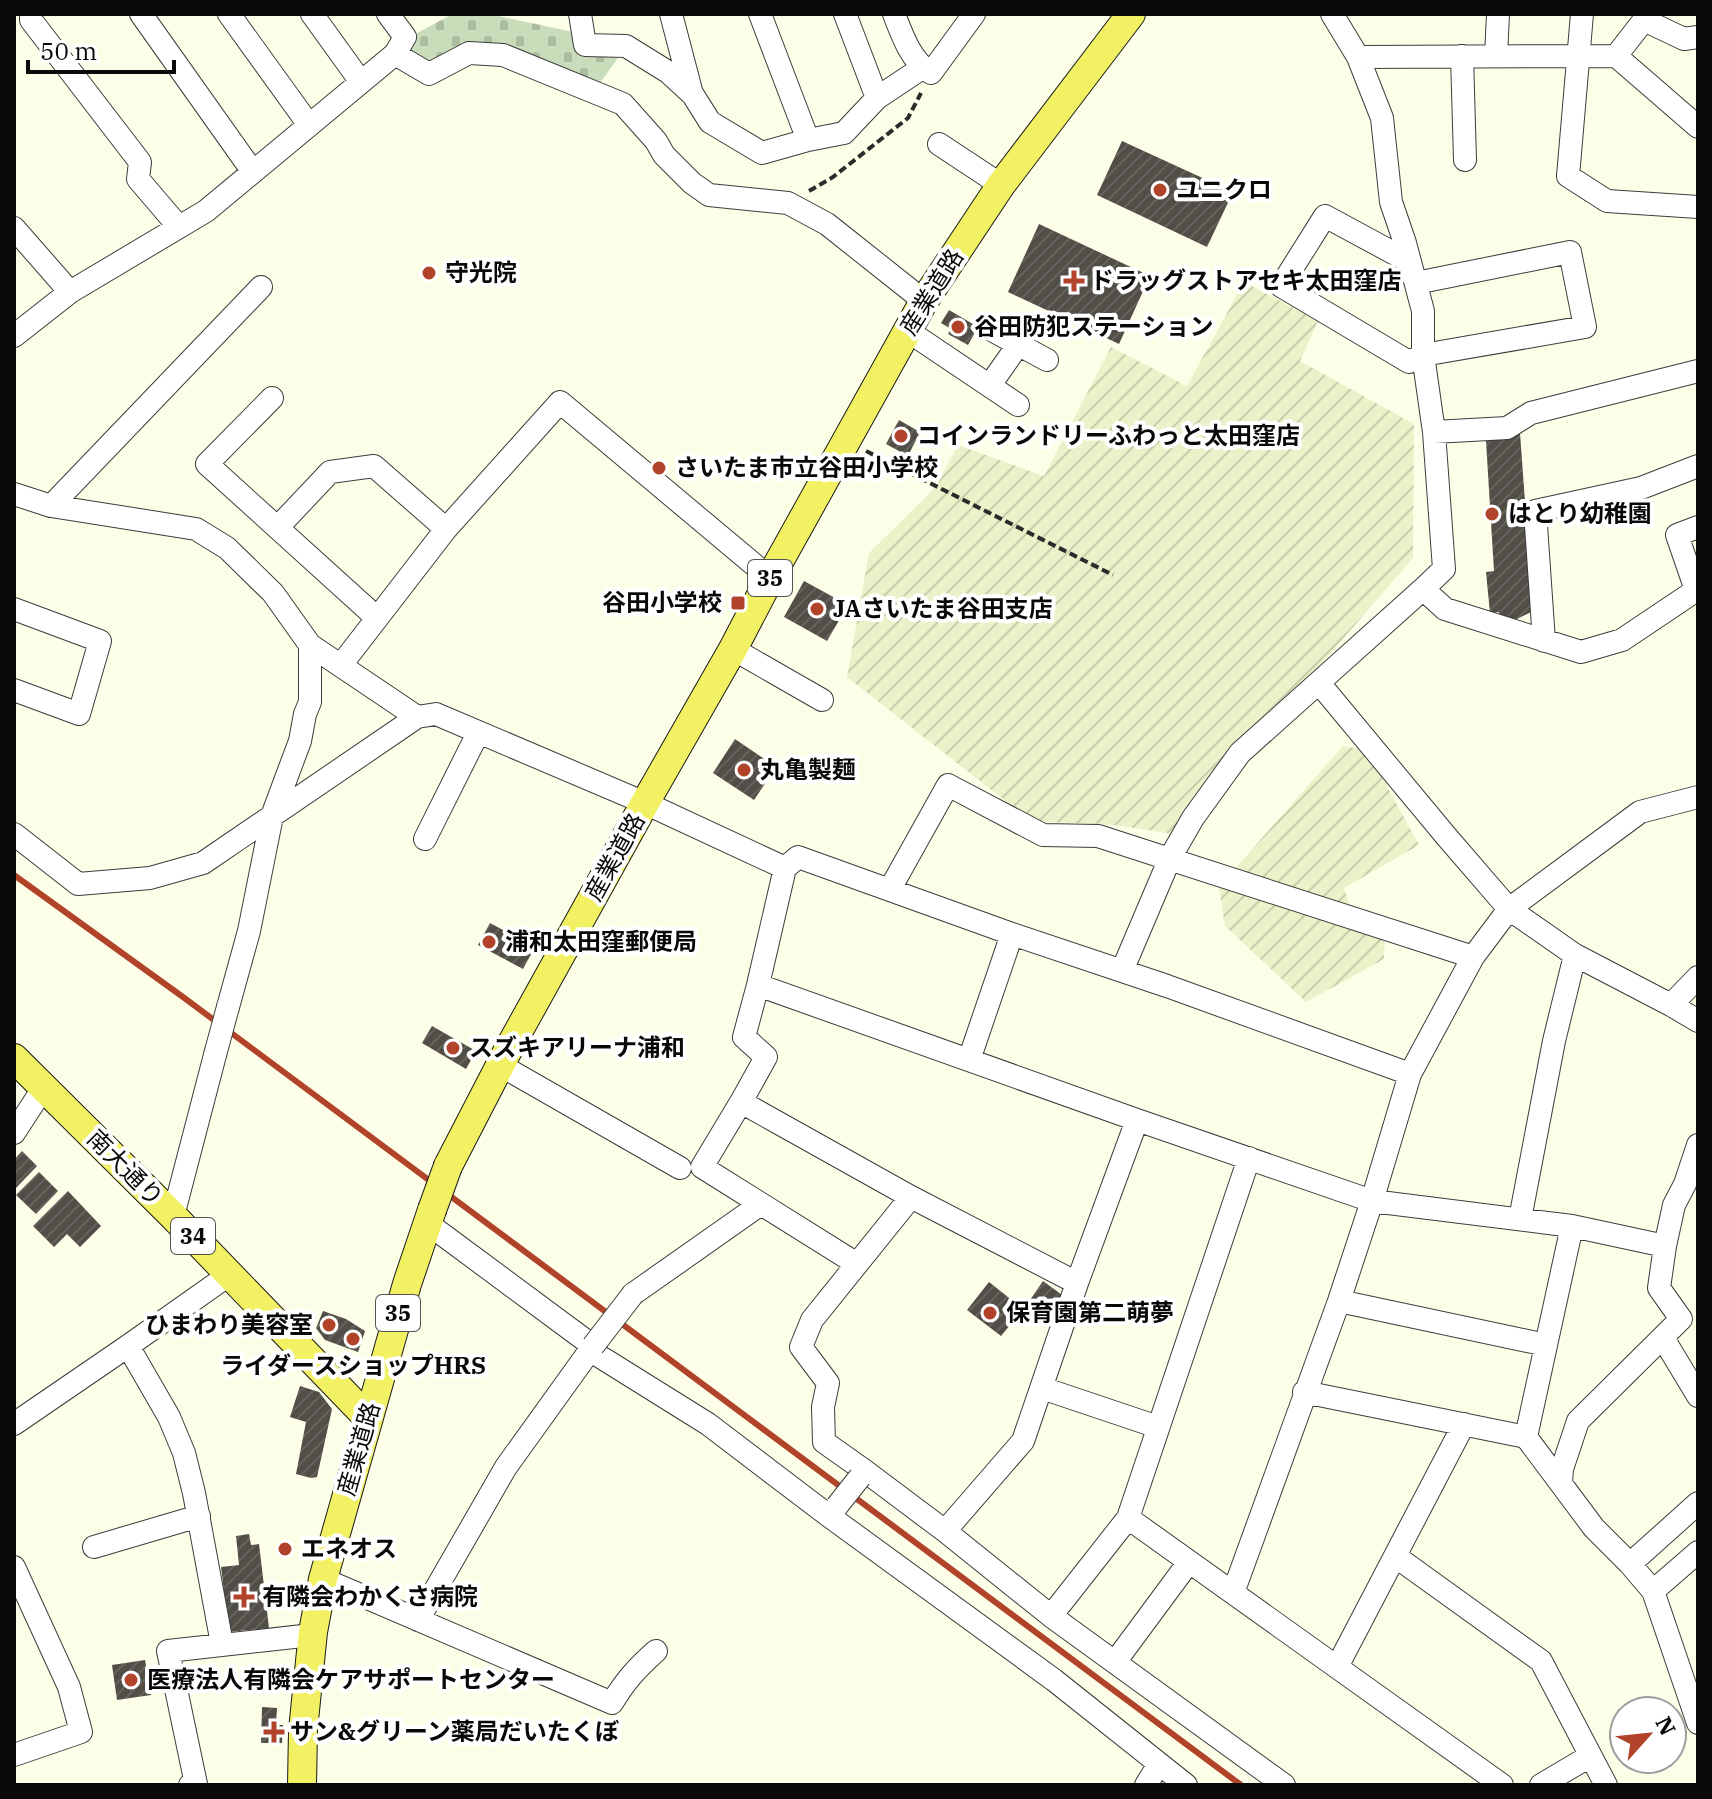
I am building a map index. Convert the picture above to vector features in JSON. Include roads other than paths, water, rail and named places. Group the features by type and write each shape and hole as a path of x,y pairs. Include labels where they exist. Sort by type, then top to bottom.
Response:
{"main road":[{"name":"産業道路","path":"302,1785 303,1730 312,1635 323,1579 429,1216 448,1166 500,1065 924,301 1001,185 1131,14"},
{"name":"南大通り","path":"14,1058 173,1216 368,1418"}],"street":[{"path":"141,14 253,172"},
{"path":"229,14 309,125"},
{"path":"312,14 361,82"},
{"path":"14,336 70,292 206,211 395,54 405,37 388,14"},
{"path":"580,14 585,45 626,46 668,72 693,95 710,122 762,153 844,133 877,98 926,71 974,14"},
{"path":"671,14 693,95"},
{"path":"760,14 808,140"},
{"path":"845,14 877,98"},
{"path":"894,14 902,37 926,71"},
{"path":"1122,971 1170,858 1193,818 1240,753 1444,569 1434,432 1423,355 1423,311 1391,202 1382,118 1358,57 1332,14"},
{"path":"1496,56 1498,14"},
{"path":"1582,14 1568,176 1607,201 1698,208"},
{"path":"1616,56 1645,17 1684,39 1698,37"},
{"path":"25,22 140,162 138,179 179,227"},
{"path":"395,54 429,74 469,53 503,55 623,104 656,141 664,155 709,195 788,203 827,224 924,301"},
{"path":"1462,56 1465,160"},
{"path":"1358,57 1616,56 1698,127"},
{"path":"939,144 1001,185"},
{"path":"1325,216 1413,272 1570,252 1585,327 1423,355 1409,362 1281,286 1325,216"},
{"path":"14,228 70,292"},
{"path":"51,506 261,287"},
{"path":"990,329 1047,360"},
{"path":"908,331 1018,405"},
{"path":"990,385 1018,345"},
{"path":"1434,432 1507,428 1531,413 1698,371"},
{"path":"272,398 207,464 377,618"},
{"path":"341,665 446,529 560,402 770,578"},
{"path":"278,527 330,472 374,466 446,529"},
{"path":"1544,641 1535,511 1641,488 1698,466"},
{"path":"14,494 51,506 196,529 227,548 273,593 310,645 417,717"},
{"path":"1423,589 1445,609 1581,652 1622,640 1697,590 1677,535 1698,527"},
{"path":"14,609 100,641 79,714 14,690"},
{"path":"173,1216 249,931 272,816 300,741 310,702 310,645"},
{"path":"733,649 822,700"},
{"path":"1319,683 1509,909 1575,955 1698,1021"},
{"path":"14,834 78,884 150,878 203,863 417,717 436,714 792,862 890,889 1410,1074"},
{"path":"425,839 478,733"},
{"path":"890,889 948,785 1043,835 1098,836 1473,957"},
{"path":"1233,1593 1339,1301 1410,1074 1473,957 1509,909 1640,812 1698,797"},
{"path":"792,862 744,1037 766,1057 702,1167 857,1264"},
{"path":"969,1060 1012,934"},
{"path":"1520,1219 1554,1041 1575,955"},
{"path":"1671,1005 1698,977"},
{"path":"758,985 1372,1201 1572,1226 1665,1246"},
{"path":"500,1065 680,1168"},
{"path":"14,1133 44,1087"},
{"path":"741,1102 911,1197 1077,1283"},
{"path":"945,1531 1023,1441 1137,1120"},
{"path":"1561,1483 1562,1469 1578,1421 1681,1319 1659,1288 1674,1205 1692,1189 1698,1145"},
{"path":"1051,1616 1128,1518 1249,1158"},
{"path":"911,1197 812,1320 801,1347 828,1383 823,1407 824,1442 862,1474 945,1531 1051,1616 1284,1785"},
{"path":"418,1620 506,1467 633,1294 761,1204"},
{"path":"429,1216 593,1346 599,1356 708,1424 833,1511 1186,1785"},
{"path":"1526,1437 1572,1226"},
{"path":"14,1424 230,1274"},
{"path":"1339,1301 1546,1345"},
{"path":"1663,1338 1698,1396"},
{"path":"128,1346 169,1417 184,1453 199,1516 222,1644"},
{"path":"1042,1388 1158,1427"},
{"path":"1304,1392 1526,1437 1594,1528 1653,1591 1698,1723"},
{"path":"1337,1667 1464,1424"},
{"path":"833,1511 862,1474"},
{"path":"1630,1564 1698,1503"},
{"path":"94,1547 199,1516"},
{"path":"1128,1518 1502,1785"},
{"path":"1653,1591 1698,1552"},
{"path":"1395,1556 1541,1661 1606,1785"},
{"path":"1115,1662 1189,1562"},
{"path":"14,1567 69,1687 81,1732 14,1755"},
{"path":"323,1579 612,1703 636,1669 656,1651"},
{"path":"190,1785 196,1784 168,1651 312,1635"},
{"path":"1541,1785 1590,1756"},
{"path":"1146,1785 1159,1764"}],"railway":[{"path":"14,875 183,997 1241,1785"}],"place":[{"name":"ユニクロ","path":"1160,190"},
{"name":"守光院","path":"429,273"},
{"name":"ドラッグストアセキ太田窪店","path":"1074,281"},
{"name":"谷田防犯ステーション","path":"958,327"},
{"name":"コインランドリーふわっと太田窪店","path":"901,436"},
{"name":"さいたま市立谷田小学校","path":"659,468"},
{"name":"はとり幼稚園","path":"1492,514"},
{"name":"谷田小学校","path":"738,603"},
{"name":"JAさいたま谷田支店","path":"817,609"},
{"name":"丸亀製麺","path":"744,770"},
{"name":"浦和太田窪郵便局","path":"489,942"},
{"name":"スズキアリーナ浦和","path":"453,1048"},
{"name":"保育園第二萌夢","path":"990,1313"},
{"name":"ひまわり美容室","path":"329,1325"},
{"name":"ライダースショップHRS","path":"353,1339"},
{"name":"エネオス","path":"285,1549"},
{"name":"有隣会わかくさ病院","path":"244,1597"},
{"name":"医療法人有隣会ケアサポートセンター","path":"131,1680"},
{"name":"サン&グリーン薬局だいたくぼ","path":"274,1732"}]}
